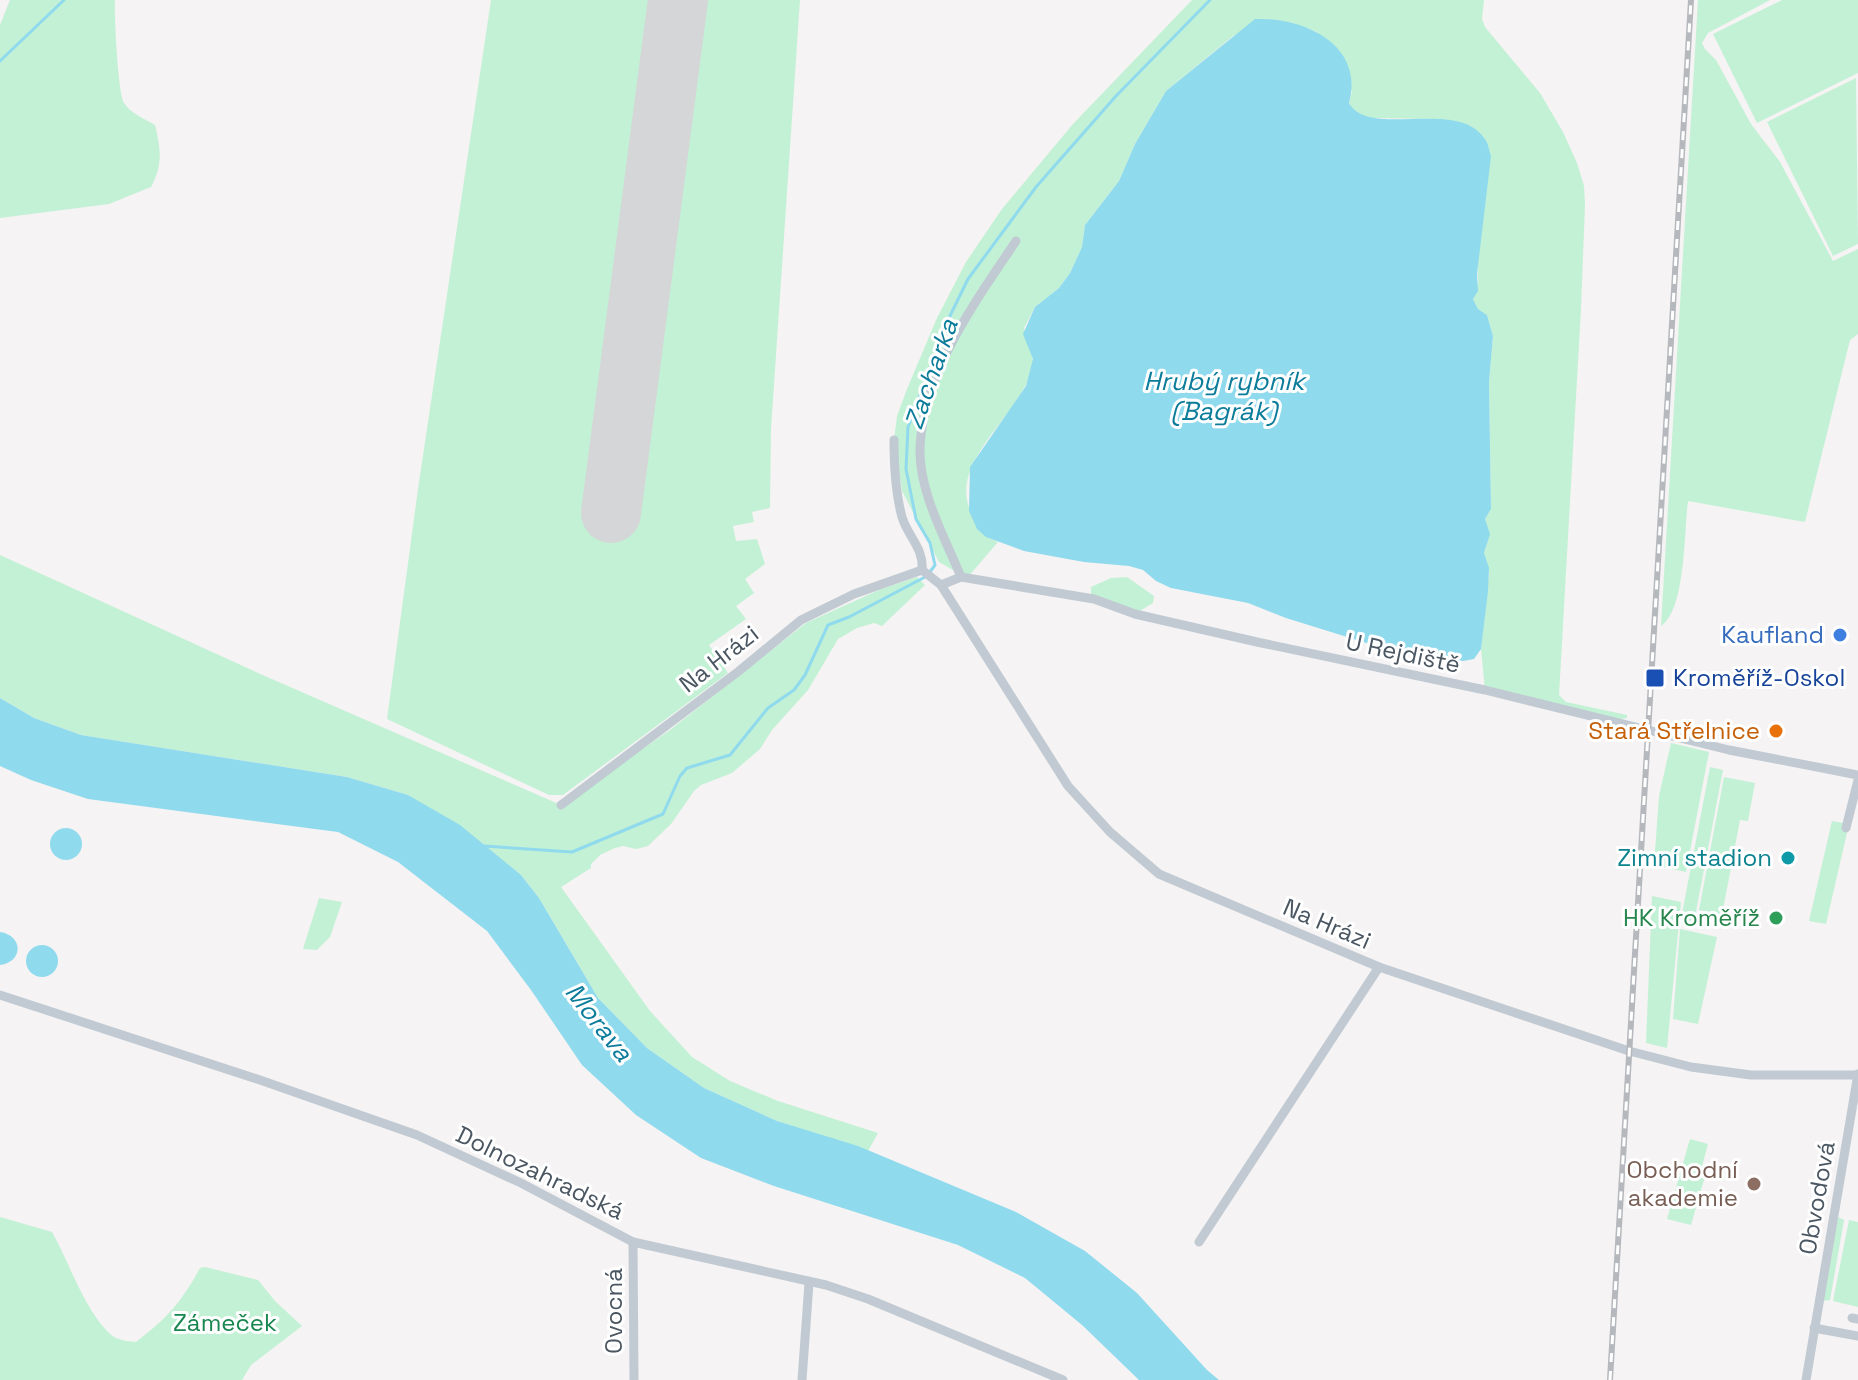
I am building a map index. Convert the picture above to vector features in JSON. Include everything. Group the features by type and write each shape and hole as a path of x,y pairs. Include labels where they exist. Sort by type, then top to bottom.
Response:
{"street":[{"path":"938,582 961,577 924,480 920,450 927,406 962,321 1016,241"},
{"path":"894,440 894,477 903,520 922,553 923,571"},
{"name":"Na Hrázi","path":"561,805 739,671 801,620 854,594 923,571 938,582 1068,786 1110,832 1159,874 1379,967 1618,1048 1691,1067 1751,1075 1858,1075"},
{"name":"U Rejdiště","path":"961,577 1094,599 1135,614 1485,690 1729,750 1858,777"},
{"path":"1846,828 1858,777"},
{"path":"1199,1242 1379,967"},
{"name":"Dolnozahradská","path":"0,995 417,1135 521,1183 633,1242 826,1285 868,1299 1063,1380"},
{"name":"Obvodová","path":"1806,1380 1858,1075"},
{"name":"Ovocná","path":"633,1242 634,1380"},
{"path":"802,1380 809,1283"},
{"path":"1814,1328 1858,1336"}],"green space":[{"path":"10,0 115,0 117,53 124,103 138,116 155,125 157,134 159,164 151,187 109,204 0,218 0,25"},
{"path":"491,0 656,0 589,513 630,518 698,0 800,0 771,429 770,508 752,512 754,522 733,526 736,541 757,539 765,564 745,579 754,593 736,606 746,619 709,645 728,673 563,795 549,795 387,719"},
{"path":"1192,0 1484,0 1482,19 1485,27 1540,93 1563,132 1584,186 1581,309 1559,695 1566,702 1627,715 1627,718 1612,721 1485,690 1481,649 1489,573 1484,553 1488,536 1485,519 1491,509 1489,382 1493,336 1487,315 1478,309 1473,299 1478,282 1472,128 1437,119 1365,118 1354,112 1349,103 1352,91 1317,32 1281,21 1233,36 1166,91 1135,144 1119,181 1085,225 1082,247 1070,273 1059,288 1035,307 1024,328 1032,354 1032,370 1024,388 974,462 967,482 967,501 983,531 998,542 967,578 939,562 902,491 894,440 897,416 937,318 966,262 1002,209 1073,124"},
{"path":"1698,0 1770,0 1708,33 1702,43 1716,60 1751,124 1780,162 1833,261 1858,249 1858,334 1850,340 1805,522 1688,501 1679,587 1669,617 1661,626"},
{"path":"1782,0 1858,0 1858,73 1757,123 1713,34"},
{"path":"1856,78 1858,244 1833,256 1767,122"},
{"path":"0,555 258,673 561,805 670,730 806,623 879,590 917,577 925,585 882,626 874,623 857,628 838,639 808,690 772,730 760,749 732,773 701,785 694,791 671,824 648,846 636,849 623,846 600,855 591,868 561,887 650,1011 692,1057 730,1081 778,1101 878,1133 868,1151 777,1121 704,1088 647,1048 598,998 539,898 521,875 408,795 347,777 81,735 34,718 0,698"},
{"path":"1127,577 1154,596 1153,603 1135,614 1091,595 1091,587 1111,578"},
{"path":"1671,743 1709,752 1686,872 1654,865 1659,796"},
{"path":"1710,767 1723,770 1694,922 1681,919"},
{"path":"1724,777 1755,783 1748,821 1740,820 1722,915 1699,910"},
{"path":"1832,821 1849,824 1826,924 1809,921"},
{"path":"1652,896 1681,902 1667,1048 1646,1043"},
{"path":"319,898 342,902 330,937 317,950 303,949"},
{"path":"1680,929 1717,937 1698,1024 1673,1019"},
{"path":"1690,1139 1708,1144 1700,1174 1705,1176 1691,1225 1667,1219"},
{"name":"Zámeček","path":"0,1217 52,1232 90,1309 107,1331 120,1340 136,1342 156,1325 180,1300 200,1268 205,1267 258,1280 302,1326 251,1365 242,1380 0,1380"},
{"path":"1838,1217 1844,1220 1830,1300 1823,1301"},
{"path":"1849,1220 1858,1222 1858,1307 1833,1301"}],"water":[{"name":"Hrubý rybník (Bagrák)","path":"1255,19 1293,23 1326,38 1339,50 1348,65 1352,83 1349,103 1359,113 1375,118 1454,121 1471,126 1487,144 1491,156 1477,274 1478,291 1473,299 1478,309 1487,315 1493,336 1489,382 1491,509 1485,519 1490,534 1484,553 1489,568 1488,591 1481,649 1474,659 1463,661 1376,646 1248,603 1171,588 1143,570 1129,566 1084,562 1024,551 986,537 977,529 969,511 970,467 1026,386 1033,359 1023,334 1035,307 1059,288 1070,273 1082,247 1085,225 1119,181 1135,144 1166,91"},
{"name":"Morava","path":"0,698 34,718 81,735 347,777 408,795 460,825 521,875 539,898 598,998 647,1048 704,1088 777,1121 858,1146 1016,1212 1085,1251 1137,1293 1219,1380 1139,1380 1082,1325 1025,1278 958,1245 774,1186 701,1158 636,1115 582,1065 487,931 398,862 338,832 88,799 0,766"},
{"path":"66,828 77,833 82,844 77,855 66,860 55,855 50,844 55,833"},
{"path":"0,932 13,938 18,948 13,959 0,965"},
{"path":"42,945 53,950 58,961 53,972 42,977 31,972 26,961 31,950"}],"waterway":[{"path":"0,61 64,0"},
{"name":"Zacharka","path":"484,846 572,852 663,814 680,776 687,768 730,755 768,708 794,690 805,675 828,625 927,576 935,565 930,543 916,519 906,469 908,427 948,320 968,279 1036,187 1116,96 1210,0"}],"runway":[{"path":"611,513 678,0"}],"railway":[{"path":"1610,1380 1691,0"}],"place":[{"name":"Kaufland","path":"1840,635"},
{"name":"Kroměříž-Oskol","path":"1655,678"},
{"name":"Stará Střelnice","path":"1776,731"},
{"name":"Zimní stadion","path":"1788,858"},
{"name":"HK Kroměříž","path":"1776,918"},
{"name":"Obchodní akademie","path":"1754,1184"}]}
